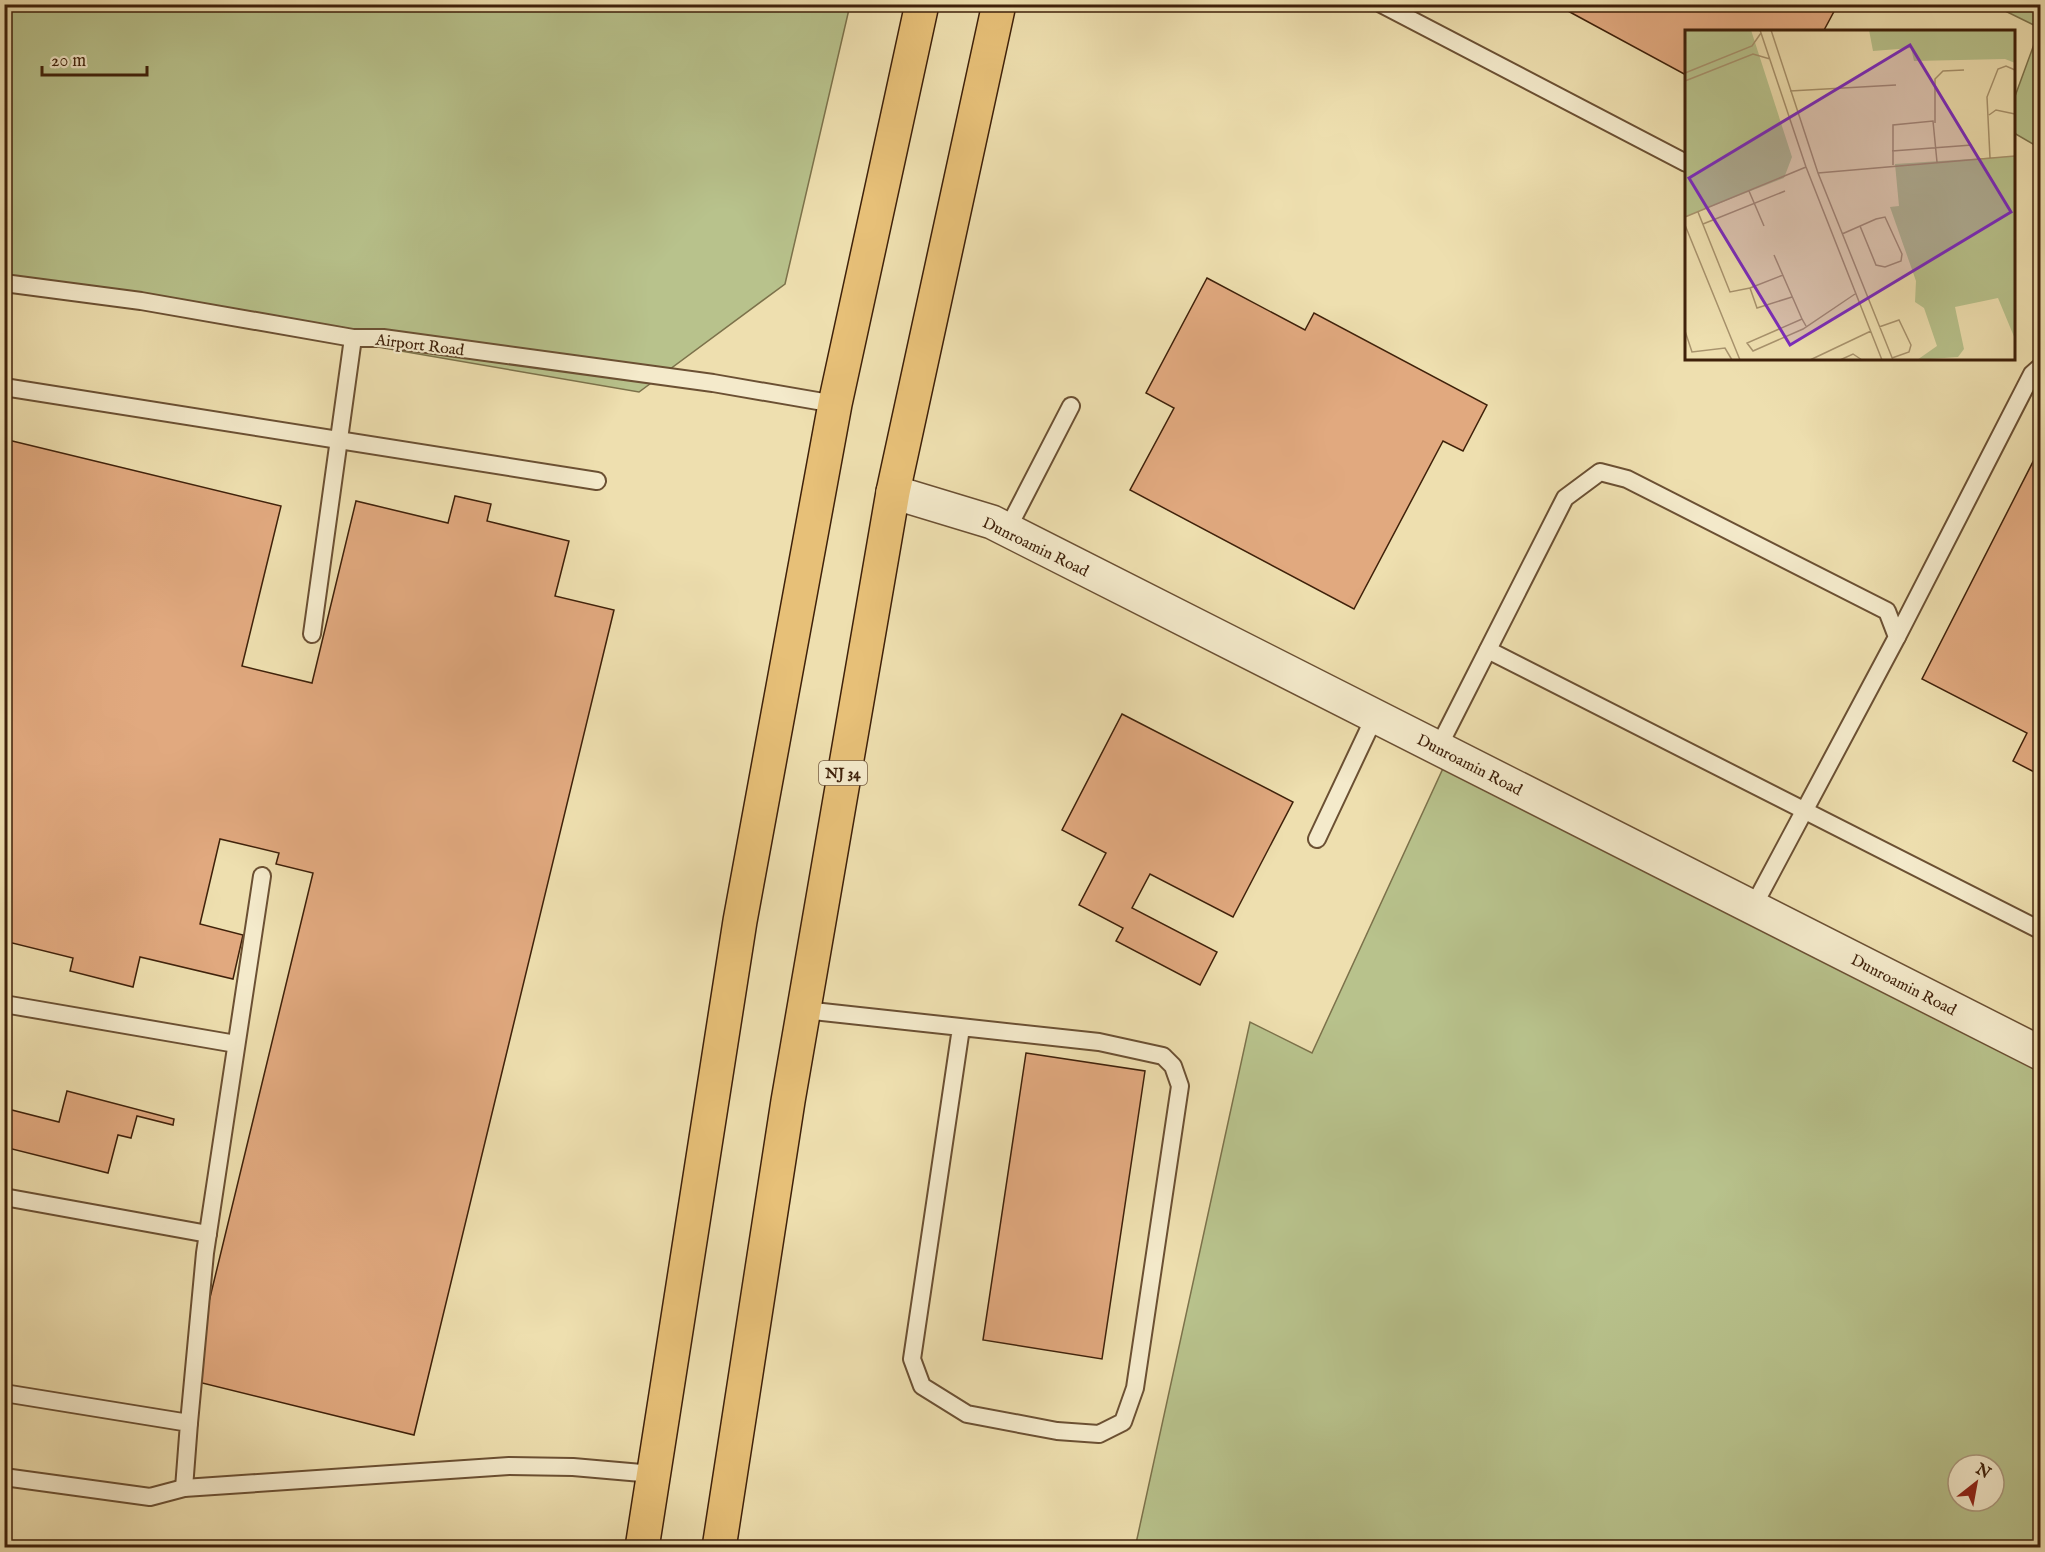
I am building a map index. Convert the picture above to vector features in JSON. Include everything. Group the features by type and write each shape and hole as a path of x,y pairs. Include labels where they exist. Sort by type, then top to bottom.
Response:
{"highway":[{"path":"642,1548 740,921 836,404 922,4"},
{"name":"NJ 34","path":"719,1548 804,1010 893,492 999,4"}],"street":[{"name":"Dunroamin Road","path":"893,492 992,522 2040,1053"}],"lane":[{"path":"1381,4 1685,162"},
{"name":"Airport Road","path":"4,283 141,301 353,338 382,338 701,381 836,404"},
{"path":"312,634 353,338"},
{"path":"1753,907 1897,637 2032,374 2040,367"},
{"path":"4,387 597,481"},
{"path":"1007,530 1071,406"},
{"path":"1438,748 1565,498 1600,472 1627,479 1887,611 1897,637"},
{"path":"1488,650 2040,930"},
{"path":"1317,839 1375,716"},
{"path":"184,1488 208,1234 262,876"},
{"path":"4,1004 236,1044"},
{"path":"804,1010 1099,1042 1163,1056 1173,1066 1180,1086 1135,1388 1123,1422 1099,1434 1057,1431 967,1414 921,1386 912,1359 961,1028"},
{"path":"4,1197 208,1234"},
{"path":"4,1393 189,1423"},
{"path":"4,1477 150,1497 184,1488 509,1466 573,1467 653,1474"}],"green space":[{"path":"4,5 850,5 785,284 639,392 5,283"},
{"path":"1993,5 2040,5 2040,28"},
{"path":"2040,28 2040,148 2015,134 2015,96"},
{"path":"1451,751 2040,1048 2040,1547 1135,1548 1250,1022 1312,1053"}],"building":[{"path":"1555,4 1838,4 1824,30 1685,30 1685,74"},
{"path":"1207,278 1305,330 1314,313 1487,405 1463,451 1443,441 1354,609 1130,490 1174,408 1146,393"},
{"path":"4,439 281,506 242,666 312,683 356,501 448,523 455,496 491,504 487,521 569,541 555,596 614,610 414,1435 190,1380 313,873 276,864 279,853 220,839 200,924 243,935 233,979 140,957 133,987 70,971 73,958 4,941"},
{"path":"2040,448 2040,775 2013,761 2027,733 1922,679"},
{"path":"1122,714 1293,802 1233,917 1150,874 1132,908 1217,952 1200,985 1116,941 1123,928 1079,905 1106,853 1062,830"},
{"path":"1026,1053 1145,1071 1102,1359 983,1340"},
{"path":"67,1091 174,1119 173,1125 137,1116 131,1138 118,1135 108,1173 4,1147 4,1108 59,1122"}]}
